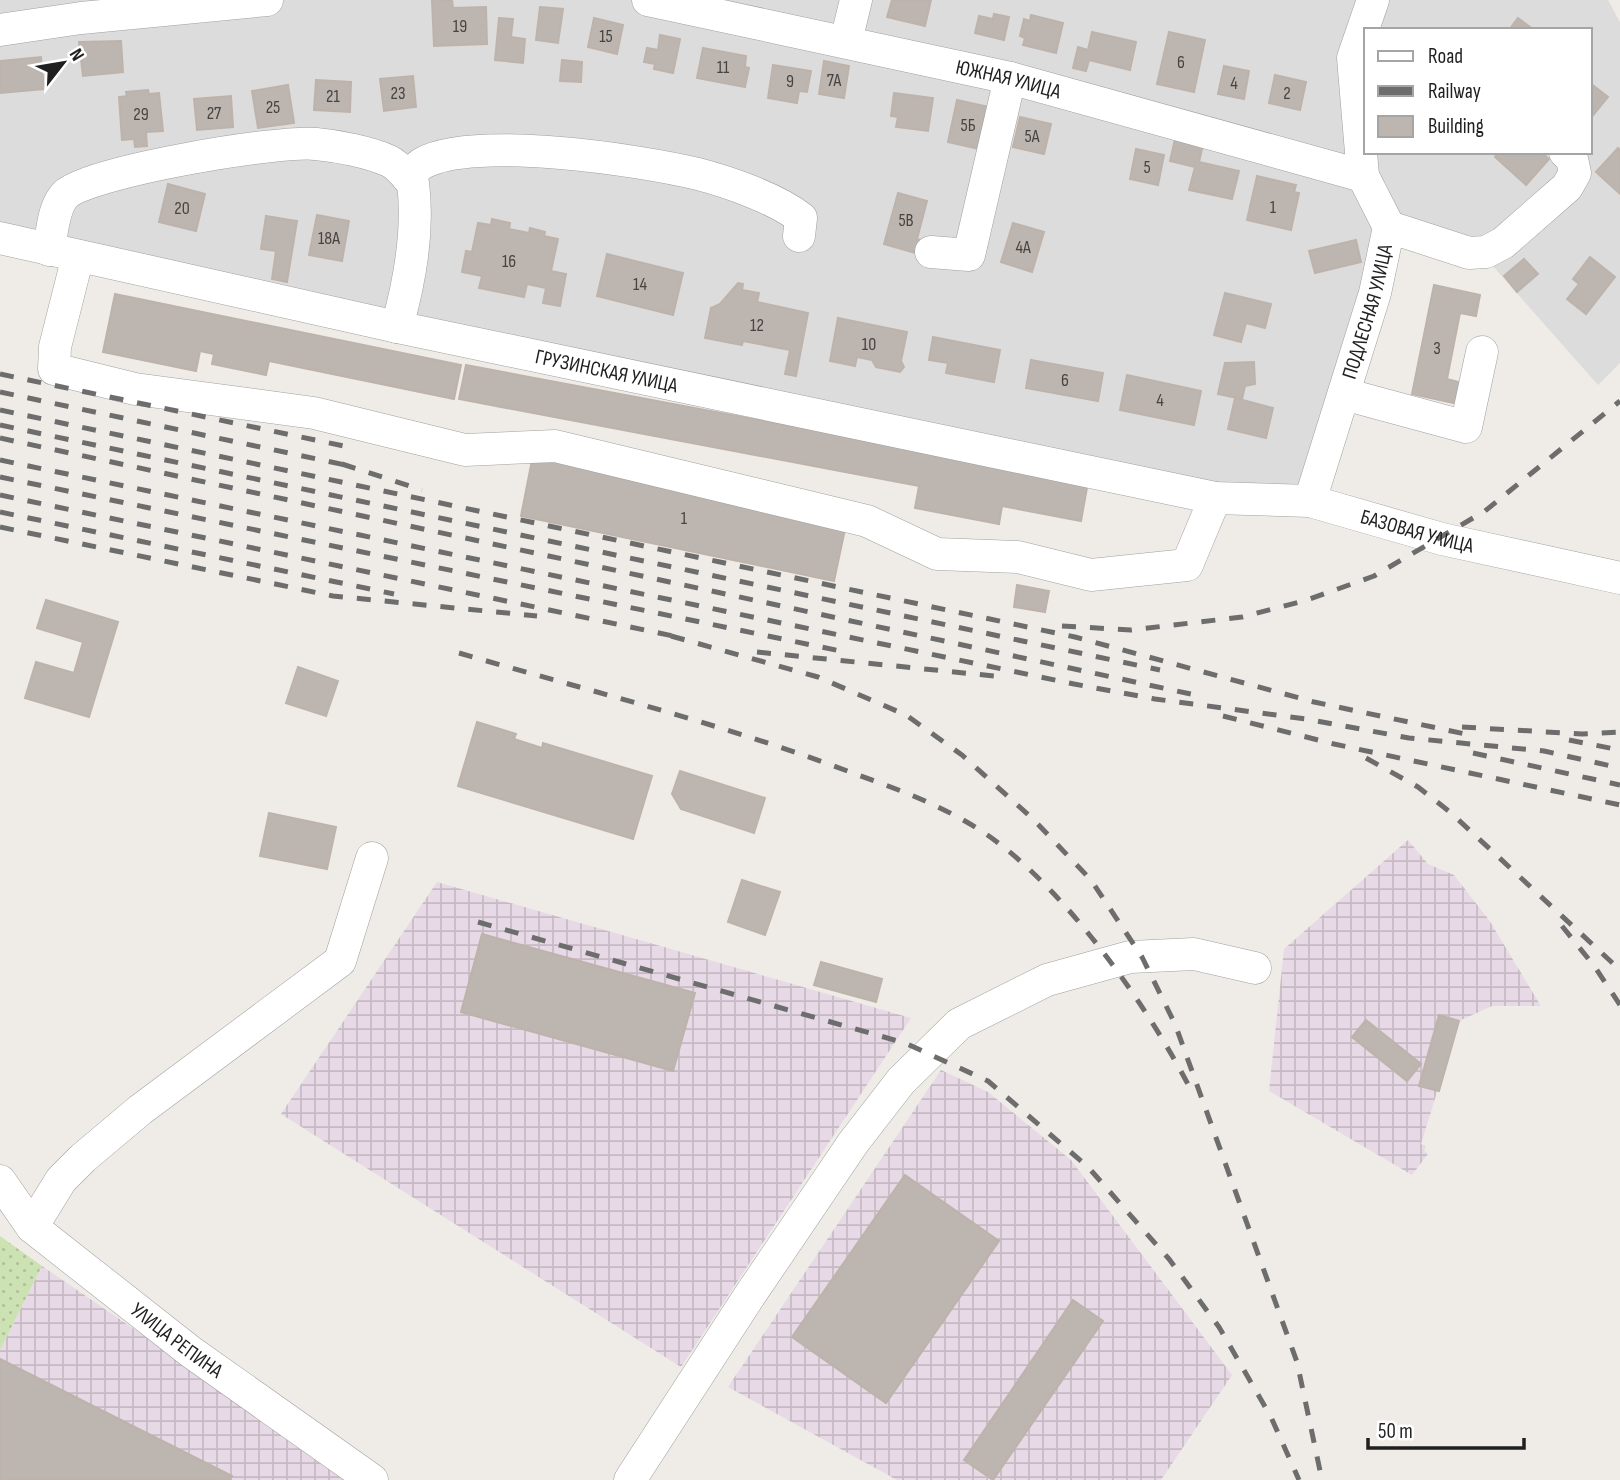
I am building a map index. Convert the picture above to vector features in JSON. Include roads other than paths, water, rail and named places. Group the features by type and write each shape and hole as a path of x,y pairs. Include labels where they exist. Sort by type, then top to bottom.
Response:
{"street":[{"path":"0,30 81,18 267,0"},
{"name":"ЮЖНАЯ УЛИЦА","path":"648,0 846,41 1010,79 1363,176"},
{"path":"846,41 856,0"},
{"name":"ПОДЛЕСНАЯ УЛИЦА","path":"1310,501 1375,293 1390,226 1363,176 1353,58 1373,0"},
{"path":"931,252 969,254 1010,79"},
{"path":"397,327 409,280 416,209 413,183 390,162 316,144 286,145 144,167 87,182 64,196 56,216 64,253 54,369 135,389 314,413 465,450 555,446 867,521 937,555 1018,557 1091,575 1187,565 1215,498"},
{"path":"408,178 421,163 451,153 564,152 699,175 787,207 801,218 799,236"},
{"path":"1390,226 1469,253 1486,252 1503,243 1567,187 1575,173 1572,159 1567,154"},
{"name":"ГРУЗИНСКАЯ УЛИЦА","path":"0,238 397,327 1215,498"},
{"path":"1344,394 1466,427 1482,352"},
{"name":"БАЗОВАЯ УЛИЦА","path":"1215,498 1310,501 1441,539 1620,578"},
{"path":"32,1227 61,1180 83,1158 140,1110 340,961 372,858"},
{"path":"630,1480 853,1143 901,1081 959,1024 1047,980 1130,957 1194,954 1255,968"},
{"name":"УЛИЦА РЕПИНА","path":"0,1181 32,1227 191,1352 372,1480"}],"railway":[{"path":"0,374 344,446"},
{"path":"0,392 350,466"},
{"path":"1062,626 1131,630 1242,617 1307,600 1374,576 1485,511 1620,401"},
{"path":"0,410 1075,637 1314,702 1475,736"},
{"path":"0,425 1160,670"},
{"path":"0,438 1200,696"},
{"path":"0,460 1074,684 1155,699 1306,719 1409,738 1544,751 1620,768"},
{"path":"342,464 422,490"},
{"path":"0,477 850,653"},
{"path":"0,495 678,637"},
{"path":"0,512 394,594"},
{"path":"0,527 333,596 537,616"},
{"path":"671,636 818,677 906,715 962,755 1033,819 1091,880 1142,957 1175,1024 1297,1362 1322,1480"},
{"path":"757,652 994,676"},
{"path":"459,653 705,723 802,755 906,793 977,828 1051,890 1105,955 1154,1025 1192,1092"},
{"path":"1223,716 1334,744 1620,805"},
{"path":"1462,727 1582,734 1620,732"},
{"path":"1569,740 1620,750"},
{"path":"1473,753 1620,785"},
{"path":"1366,758 1418,787 1450,812 1620,970"},
{"path":"478,922 905,1043 988,1081 1088,1167 1169,1259 1219,1327 1271,1417 1299,1480"},
{"path":"1562,926 1595,967 1620,1005"}]}
